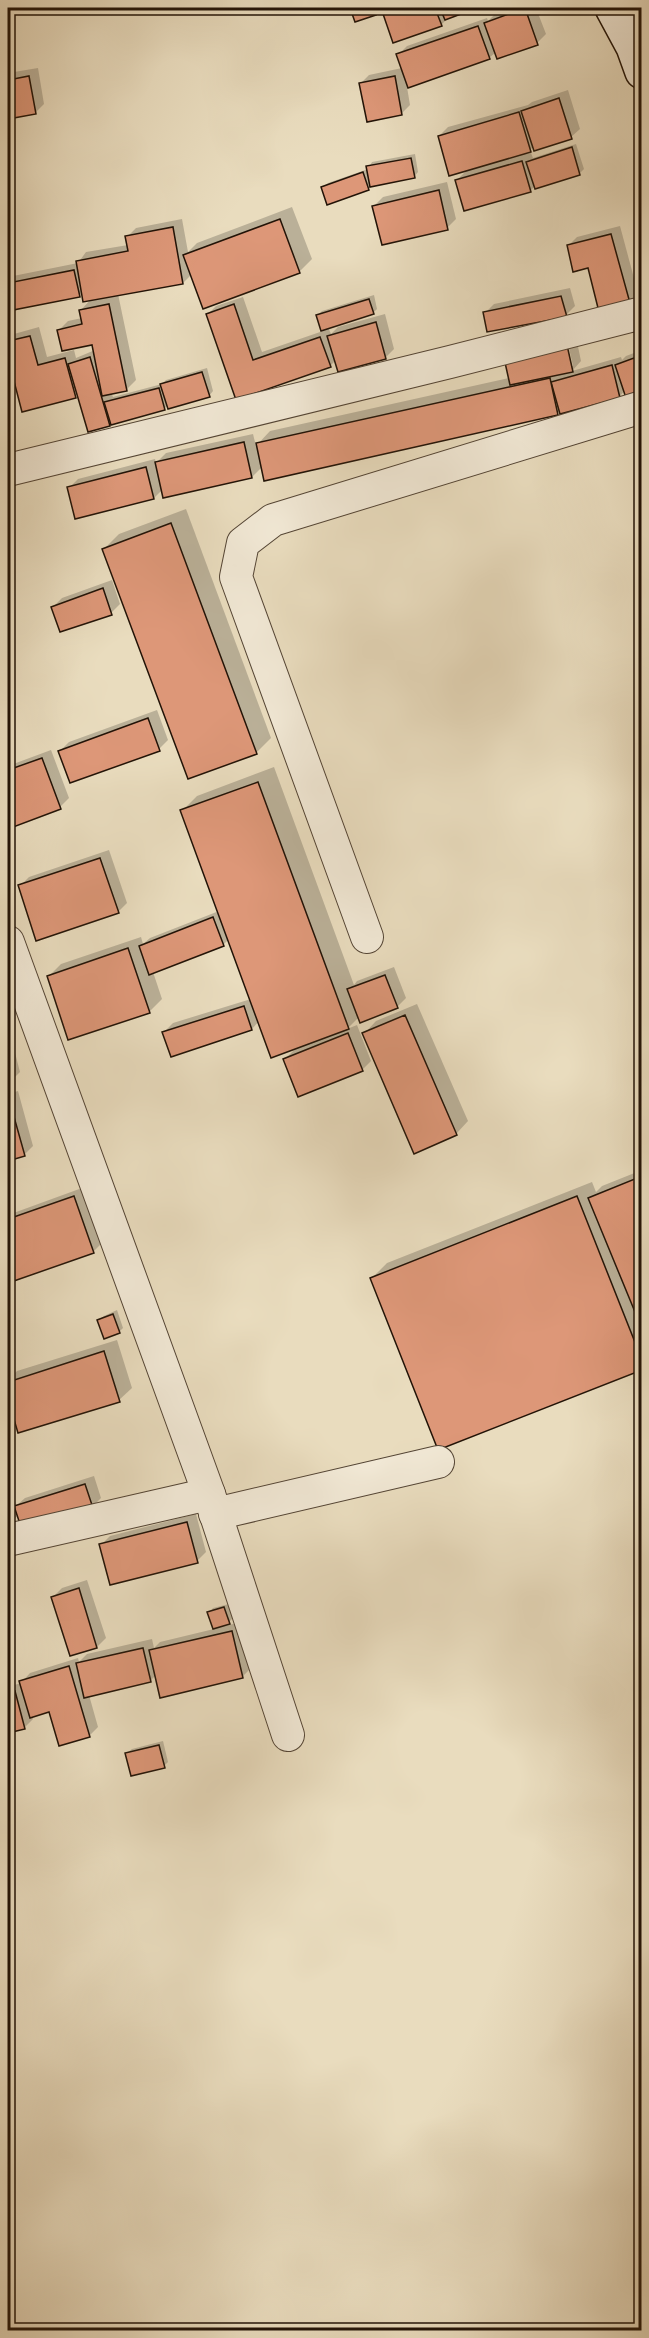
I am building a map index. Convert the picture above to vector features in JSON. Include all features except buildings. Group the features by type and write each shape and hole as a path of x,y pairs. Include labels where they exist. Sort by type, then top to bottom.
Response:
{"main road":[{"path":"612,8 633,47 642,72"}],"street":[{"path":"8,470 642,313"},
{"path":"367,937 236,577 243,543 273,520 642,407"},
{"path":"8,942 212,1504 288,1735"},
{"path":"8,1540 438,1462"}]}
